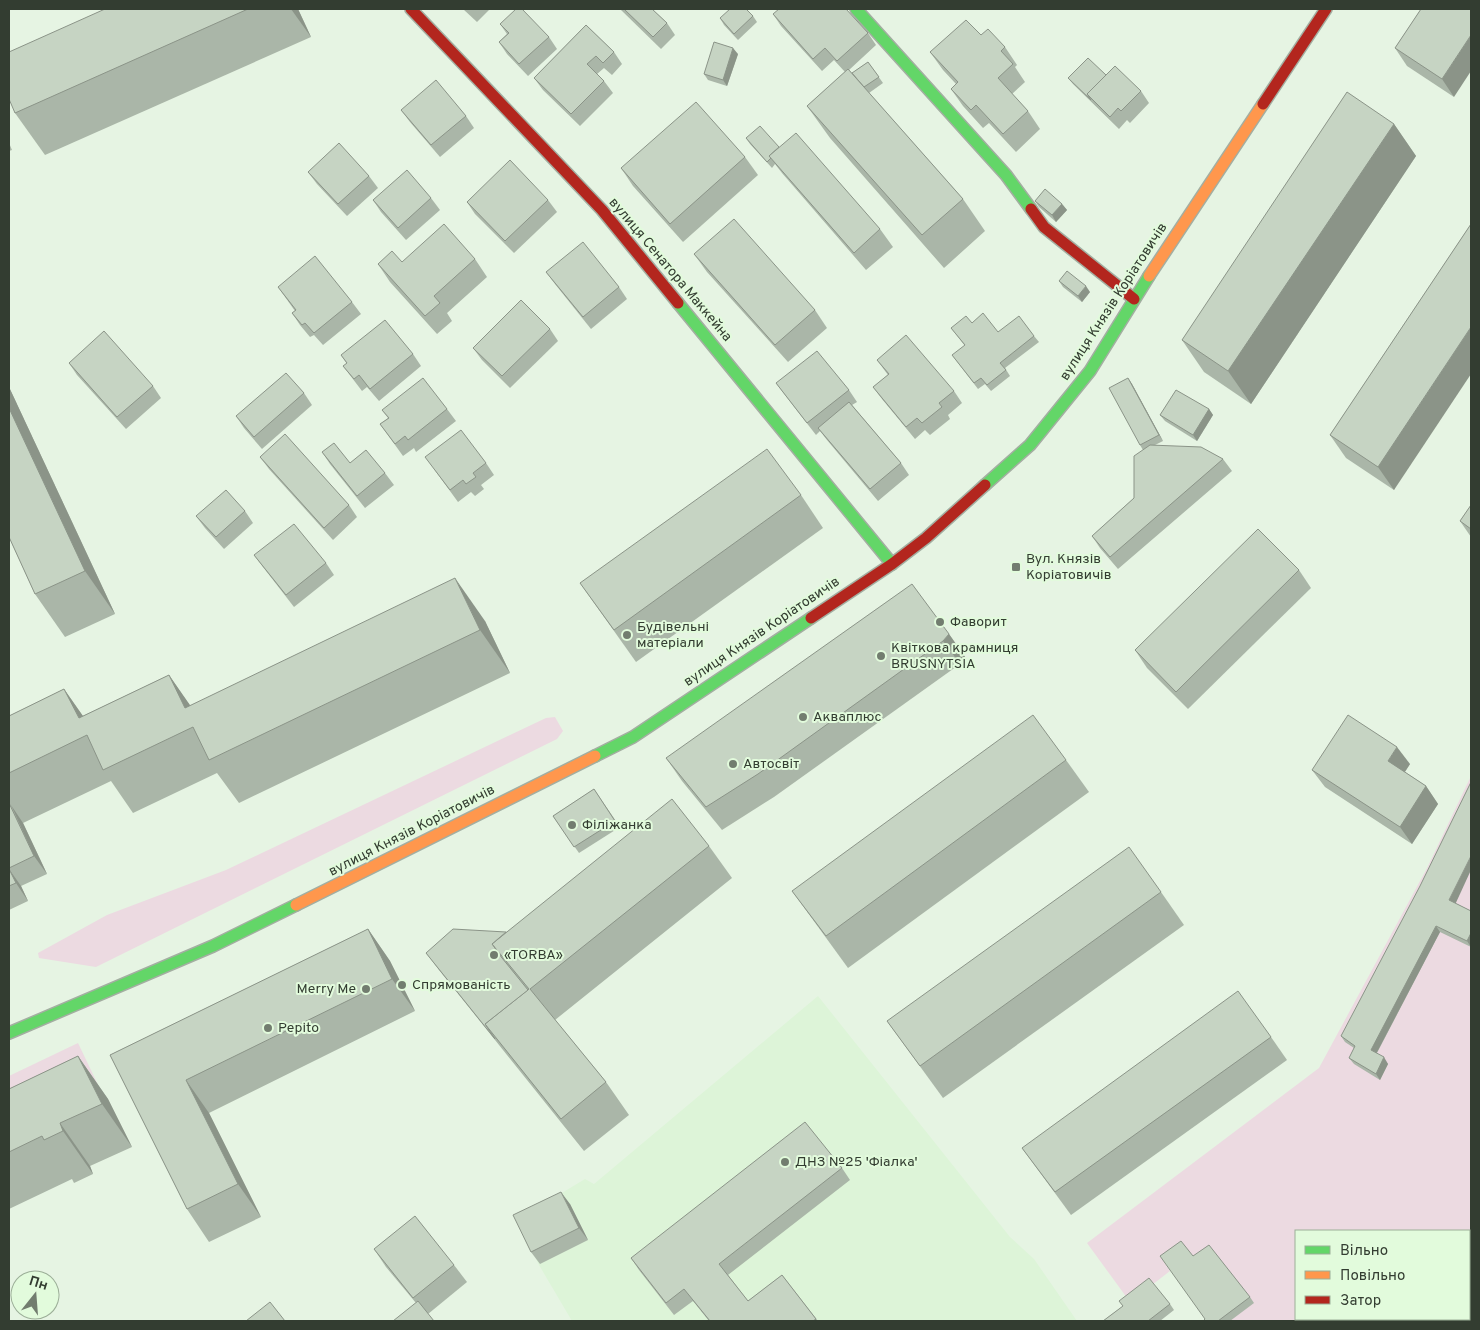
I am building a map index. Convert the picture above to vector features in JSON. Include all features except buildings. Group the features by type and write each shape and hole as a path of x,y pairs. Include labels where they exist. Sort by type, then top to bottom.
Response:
{"main road":[{"name":"вулиця Сенатора Маккейна","path":"411,9 602,210 892,564"},
{"path":"856,9 1006,174 1044,227 1134,299"},
{"name":"вулиця Князів Коріатовичів","path":"9,1033 213,946 633,737 892,564 926,538 1030,444 1090,371 1134,299 1326,9"}],"shaded area":[{"path":"555,717 563,731 557,739 96,967 39,958 38,953 107,915 226,870 546,718"},
{"path":"1471,776 1471,1321 1230,1321 1164,1262 1170,1271 1130,1302 1087,1243 1319,1068 1427,868"},
{"name":"ДНЗ №25 'Фіалка'","path":"818,996 1010,1237 1034,1259 1077,1321 572,1321 539,1265 517,1220 585,1179 594,1184"},
{"path":"78,1043 101,1091 9,1135 9,1076"}],"traffic: fast":[{"path":"856,9 1006,175 1031,209"},
{"path":"985,485 1030,445 1090,371 1149,276"},
{"path":"678,303 892,564"},
{"path":"595,756 633,737 811,618"},
{"path":"9,1033 213,946 296,905"}],"traffic: slow":[{"path":"1149,276 1263,104"},
{"path":"296,905 595,756"}],"traffic: jam":[{"path":"411,9 602,210 678,303"},
{"path":"1263,104 1326,9"},
{"path":"1031,209 1044,227 1134,299"},
{"path":"811,618 892,564 926,538 985,485"}],"place":[{"name":"Вул. Князів Коріатовичів","path":"1016,567"},
{"name":"Фаворит","path":"940,622"},
{"name":"Будівельні матеріали","path":"627,635"},
{"name":"Квіткова крамниця BRUSNYTSIA","path":"881,656"},
{"name":"Акваплюс","path":"803,717"},
{"name":"Автосвіт","path":"733,764"},
{"name":"Філіжанка","path":"572,825"},
{"name":"«TORBA»","path":"494,955"},
{"name":"Спрямованість","path":"402,985"},
{"name":"Merry Me","path":"366,989"},
{"name":"Pepito","path":"268,1028"},
{"name":"ДНЗ №25 'Фіалка'","path":"785,1162"}]}
